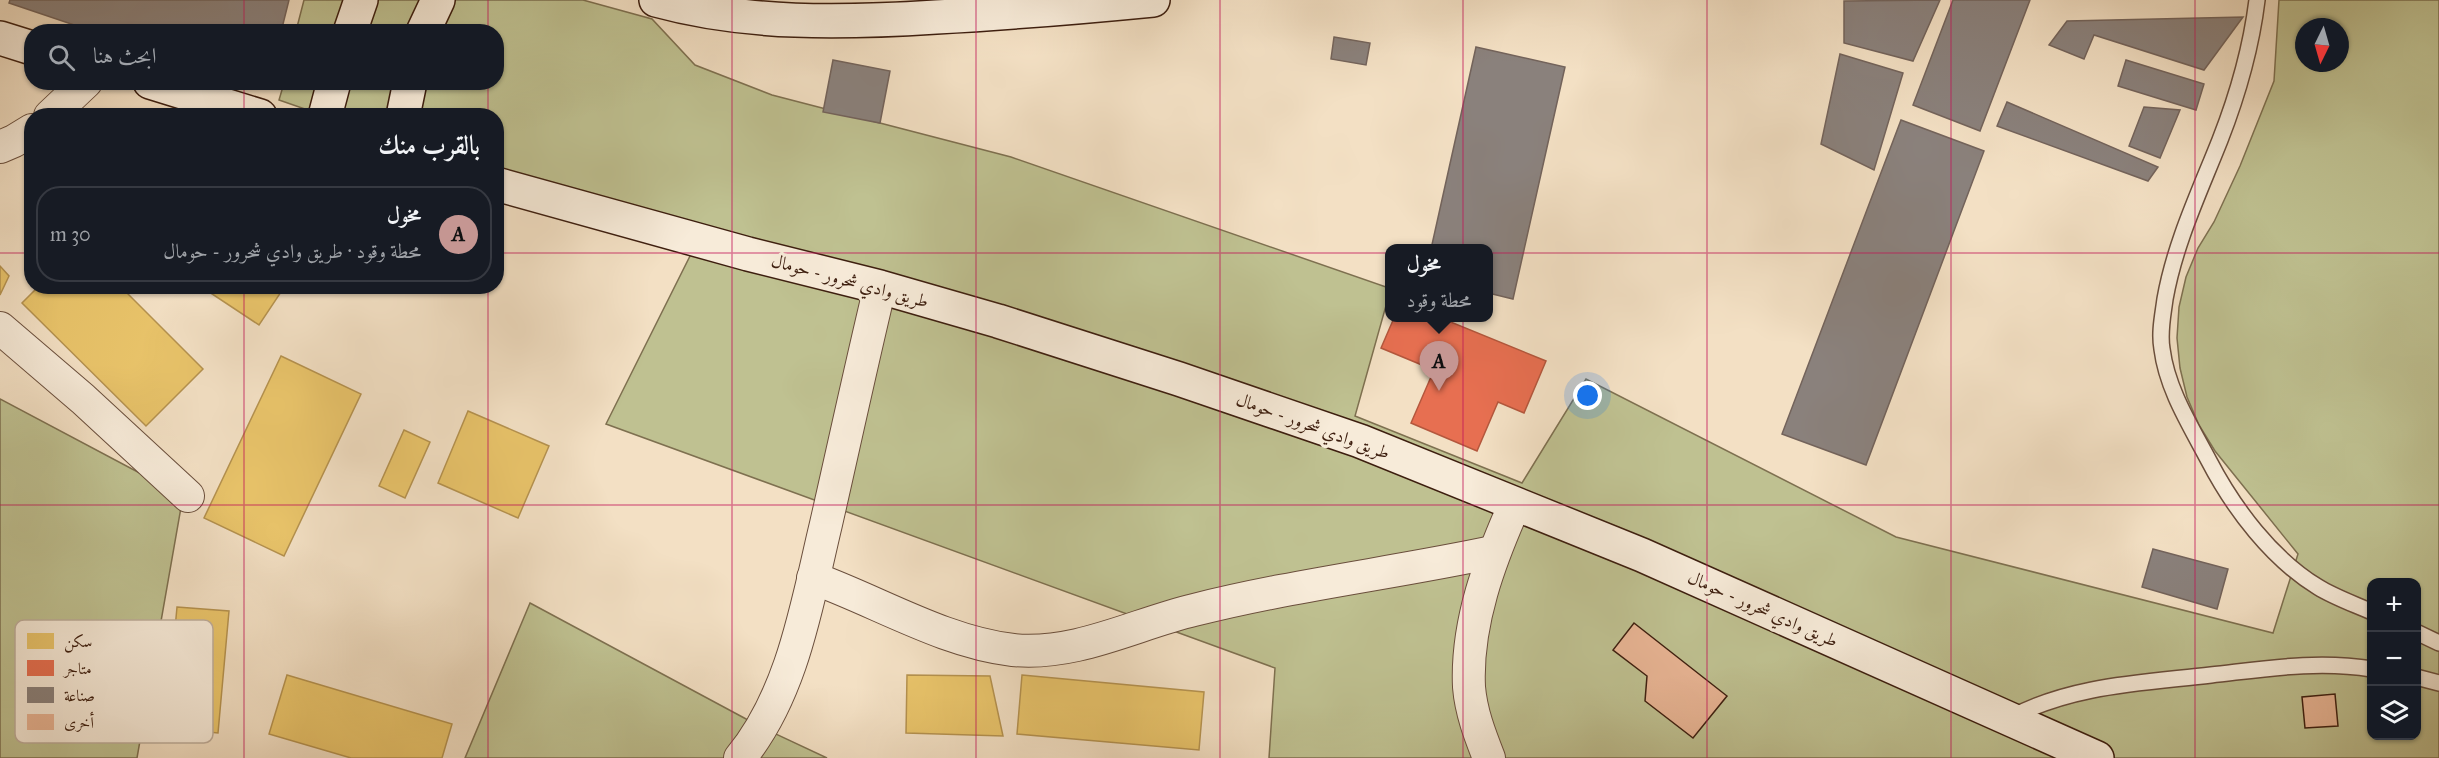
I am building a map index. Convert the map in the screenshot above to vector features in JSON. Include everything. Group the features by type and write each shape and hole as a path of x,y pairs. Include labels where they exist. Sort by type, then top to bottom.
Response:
{"main road":[{"path":"353,24 361,0"},
{"path":"427,24 438,0"},
{"path":"656,0 737,16 789,20 877,21 1153,0"},
{"path":"0,38 24,46"},
{"path":"176,90 234,108"},
{"path":"328,108 332,90"},
{"path":"405,108 408,90"},
{"name":"طريق وادي شحرور - حومال","path":"504,186 998,321 1179,379 1360,441 1642,555 2097,758"}],"street":[{"path":"58,108 78,90"},
{"path":"0,147 24,134"},
{"path":"740,758 757,738 783,687 813,578 880,287"},
{"path":"0,328 83,399 188,496"},
{"path":"1489,758 1477,726 1469,688 1470,654 1480,599 1493,552 1515,504"},
{"path":"813,578 978,645 1016,650 1054,649 1114,636 1191,610 1269,592 1493,552"}],"lane":[{"path":"2257,0 2253,34 2242,79 2185,224 2170,272 2161,328 2164,362 2169,382 2218,479 2268,545 2295,571 2320,588 2367,610"},
{"path":"2421,634 2439,643"},
{"path":"2010,718 2036,704 2083,691 2272,666 2319,665 2367,669"},
{"path":"2421,678 2439,683"}],"green space":[{"path":"304,0 583,0 652,19 695,65 772,95 1011,157 1385,287 1385,309 1355,416 1522,483 1586,379 1896,537 2273,633 2298,554 2215,451 2199,425 2187,397 2180,368 2177,338 2179,307 2186,277 2198,248 2214,222 2240,166 2274,81 2279,0 2439,0 2439,758 1269,758 1275,668 606,424 692,252 504,183 504,108 302,108 279,100 282,90 504,90 504,24 298,24"},
{"path":"0,399 183,496 161,620 15,620 15,743 140,743 137,758 0,758"},
{"path":"530,603 761,727 827,758 465,758"}],"building: سكن":[{"path":"0,266 9,276 0,295"},
{"path":"31,294 128,294 203,369 146,426 22,303"},
{"path":"212,294 280,294 259,325"},
{"path":"281,356 361,394 284,556 204,518"},
{"path":"468,411 549,446 518,518 438,483"},
{"path":"404,430 430,442 405,498 379,486"},
{"path":"177,607 229,611 218,733 213,733 213,620 176,620"},
{"path":"287,675 452,724 442,758 351,758 269,734"},
{"path":"907,675 990,676 1003,736 906,733"},
{"path":"1022,675 1204,692 1199,750 1017,734"}],"building: متاجر":[{"path":"1392,322 1451,322 1546,361 1524,413 1498,402 1477,451 1411,423 1434,370 1381,348"}],"building: صناعة":[{"path":"10,0 289,0 283,24 71,24 9,3"},
{"path":"1940,0 1913,61 1844,43 1844,1"},
{"path":"1953,0 2030,0 1980,131 1913,105"},
{"path":"2243,17 2204,70 2094,35 2084,59 2049,45 2067,21"},
{"path":"1334,37 1370,43 1366,65 1331,59"},
{"path":"1476,47 1565,67 1513,299 1493,294 1493,244 1432,244"},
{"path":"1840,54 1903,73 1874,170 1821,144"},
{"path":"833,60 890,71 880,123 823,112"},
{"path":"2126,60 2204,84 2196,110 2118,86"},
{"path":"2007,102 2158,167 2148,181 1997,126"},
{"path":"2144,107 2180,110 2160,158 2129,146"},
{"path":"1901,120 1984,151 1866,465 1782,434"},
{"path":"2153,549 2228,569 2217,609 2142,587"}],"building: أخرى":[{"path":"1634,623 1727,696 1693,738 1645,701 1647,676 1613,650"},
{"path":"2335,694 2338,726 2305,728 2302,697"}],"place":[{"name":"مخول","path":"1439,391"}]}
